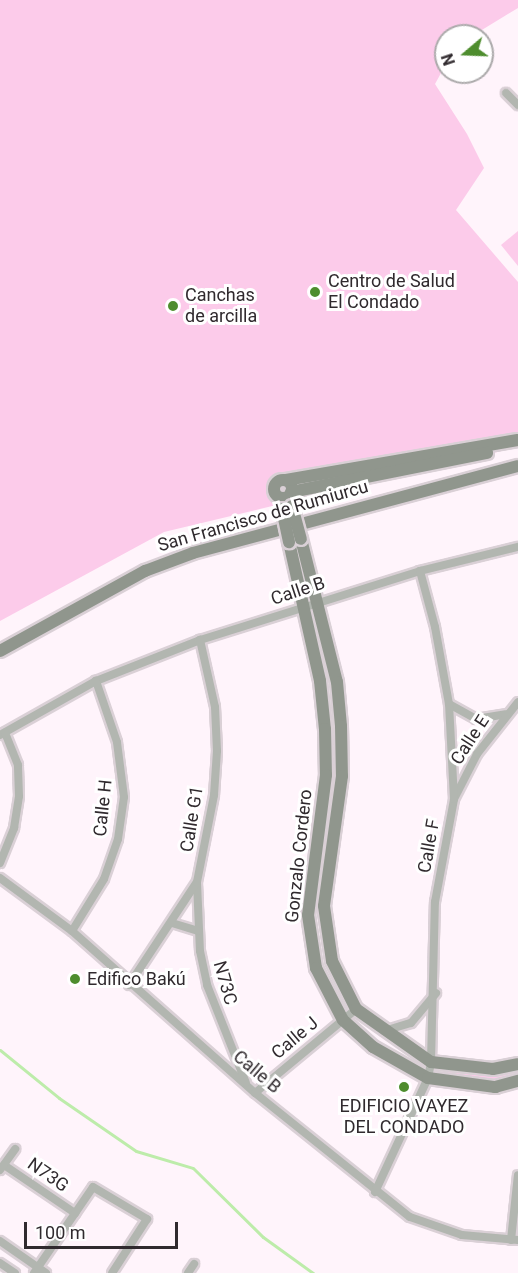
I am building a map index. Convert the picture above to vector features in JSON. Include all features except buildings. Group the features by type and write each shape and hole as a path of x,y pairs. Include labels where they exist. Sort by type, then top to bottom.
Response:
{"street":[{"path":"506,93 518,105"},
{"path":"287,500 376,470 518,440"},
{"path":"376,470 518,446"},
{"name":"San Francisco de Rumiurcu","path":"0,651 145,571 193,553 518,466"},
{"name":"Gonzalo Cordero","path":"376,470 286,480 303,607 320,681 325,729 326,775 308,915 310,942 316,968 342,1020 373,1047 428,1078 495,1087 518,1082"},
{"name":"Gonzalo Cordero","path":"295,541 316,602 337,682 341,726 342,776 324,906 326,937 332,961 356,1009 384,1031 432,1062 493,1070 518,1064"},
{"name":"Calle B","path":"2,734 96,681 200,640 420,571 518,547"},
{"name":"Calle F","path":"375,1192 428,1078 432,1062 436,992 435,902 454,799 449,704 435,627 420,571"},
{"name":"Calle G1","path":"129,985 197,882 214,795 217,751 215,707 200,640"},
{"name":"Calle H","path":"72,931 104,879 118,839 123,796 117,742 96,681"},
{"name":"Calle E","path":"454,799 477,754 506,714 518,702"},
{"path":"449,704 476,719 506,714"},
{"path":"0,863 14,828 19,796 18,765 2,734"},
{"name":"Calle B","path":"0,878 72,931 129,985 375,1192 410,1216 436,1228 462,1235 514,1240"},
{"name":"N73C","path":"197,882 199,931 207,985 248,1086"},
{"path":"172,923 199,931"},
{"path":"384,1031 411,1023 436,992"},
{"name":"Calle J","path":"255,1093 356,1009"},
{"path":"2,1167 15,1149"},
{"name":"N73G","path":"2,1167 75,1214 93,1187 147,1219 112,1273"},
{"path":"514,1240 518,1175"},
{"path":"36,1270 75,1214"},
{"path":"0,1241 36,1270 46,1273"},
{"path":"0,1263 15,1273"},
{"path":"188,1273 194,1264"}],"shaded area":[{"path":"0,0 518,0 518,8 492,24 434,24 434,84 467,134 484,168 456,210 518,282 518,447 164,532 0,621"},
{"path":"518,231 518,266 501,245"},
{"path":"443,1067 518,1067 518,1075 496,1080 459,1078 442,1076"}],"waterway":[{"path":"0,1050 59,1098 136,1151 193,1168 263,1237 313,1273"}],"place":[{"name":"Centro de Salud El Condado","path":"315,292"},
{"name":"Canchas de arcilla","path":"173,306"},
{"name":"Edifico Bakú","path":"75,979"},
{"name":"EDIFICIO VAYEZ DEL CONDADO","path":"404,1087"}]}
